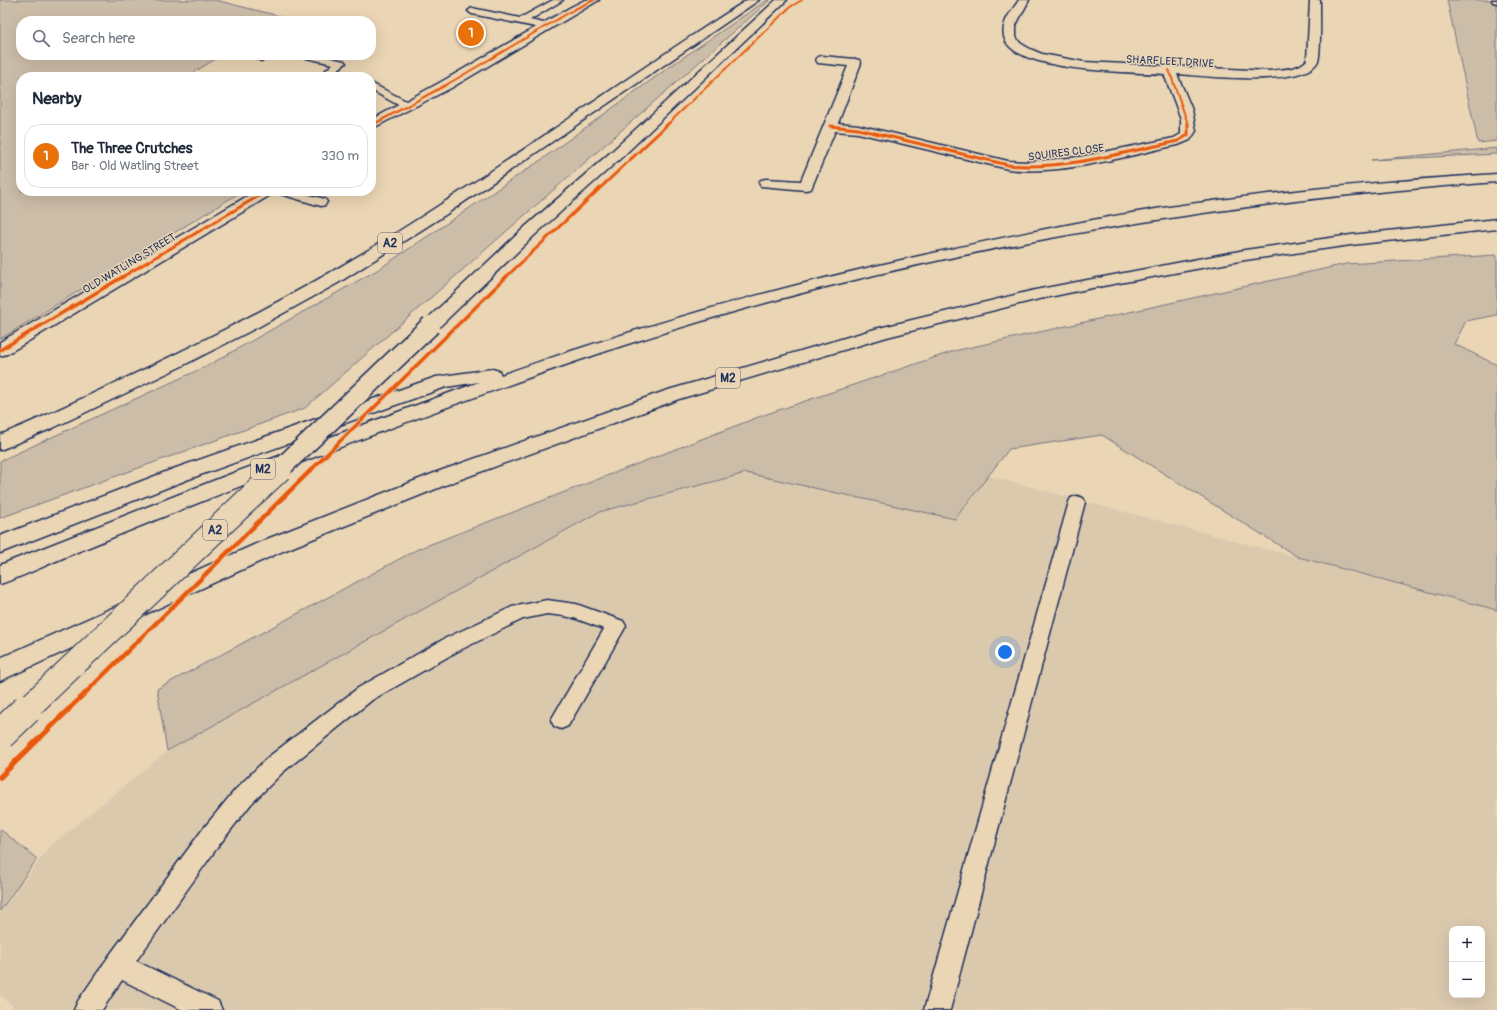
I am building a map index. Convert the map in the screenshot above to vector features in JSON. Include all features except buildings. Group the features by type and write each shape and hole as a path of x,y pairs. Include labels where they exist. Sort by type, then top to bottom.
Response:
{"main road":[{"path":"376,122 446,84 575,9 594,0"},
{"name":"A2","path":"0,443 210,346 332,279 429,219 698,36 754,0"},
{"name":"A2","path":"0,735 531,230 616,155 782,0"},
{"name":"SHARFLEET DRIVE","path":"1024,0 1009,28 1010,37 1016,46 1024,51 1050,60 1076,65 1262,76 1282,74 1305,68 1310,65 1314,58 1315,0"},
{"path":"766,182 806,186 855,63 822,60"},
{"name":"SQUIRES CLOSE","path":"830,126 858,129 1014,166 1037,166 1074,161 1178,141 1188,135 1188,120 1169,70"},
{"name":"M2","path":"0,575 157,510 529,370 692,319 763,299 957,252 1109,222 1235,204 1352,190 1497,178"},
{"name":"OLD WATLING STREET","path":"0,350 259,196"},
{"name":"M2","path":"0,670 275,545 444,477 672,395 760,368 889,331 1035,295 1092,283 1246,256 1351,240 1497,224"},
{"name":"M2","path":"0,545 181,474 443,381 529,370"}],"lane":[{"path":"522,21 559,0"},
{"path":"472,11 545,26"},
{"path":"331,60 341,62 330,71 333,72"},
{"path":"376,89 406,105"},
{"path":"300,196 321,202"},
{"path":"937,1010 1077,502"},
{"path":"87,1010 210,837 238,802 261,778 365,694 444,648 513,614 537,608 556,608 576,611 616,626 561,720"},
{"path":"118,965 209,1010"}],"shaded area":[{"path":"0,0 215,0 279,16 16,16 16,60 214,60 194,72 16,72 16,196 234,196 0,339"},
{"path":"767,0 770,0 305,408 0,518 0,461 207,366 379,269 538,162 672,65"},
{"path":"1447,0 1497,0 1497,141 1478,143"},
{"path":"1497,148 1497,154 1371,160"},
{"path":"1497,255 1497,315 1466,321 1454,344 1497,365 1497,610 1298,557 1102,435 1009,449 955,519 746,473 599,512 167,751 157,689 418,549 761,416 954,351 1346,264"},
{"path":"761,416 1497,610 1497,1010 17,1010 0,995 0,913 50,846 418,549"},
{"path":"0,829 37,859 0,911"}],"cycle path":[{"path":"376,122 446,85 575,9 594,0"},
{"path":"0,777 540,244 790,7 802,0"},
{"path":"830,126 858,129 1008,165 1035,166 1079,161 1178,141 1187,136 1189,126 1182,101 1169,70"},
{"path":"0,350 259,196"}],"place":[{"name":"The Three Crutches","path":"471,33"}]}
